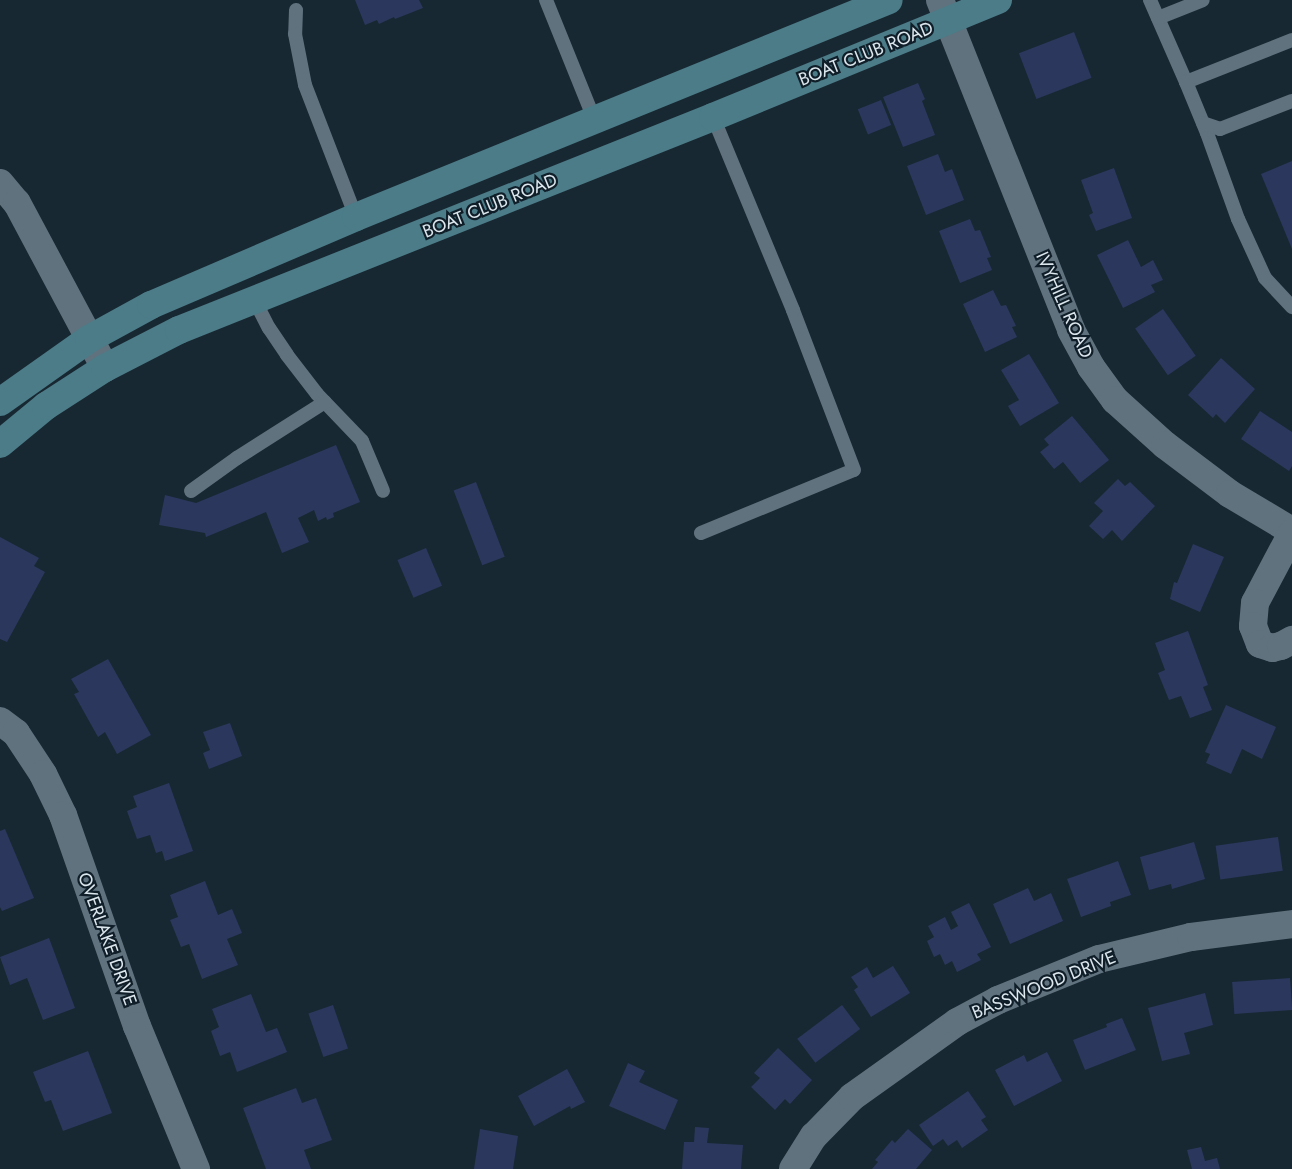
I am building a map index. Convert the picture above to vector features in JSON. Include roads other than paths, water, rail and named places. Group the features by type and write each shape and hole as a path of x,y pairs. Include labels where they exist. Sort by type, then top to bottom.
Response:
{"main road":[{"path":"0,402 89,340 151,305 356,217 595,120 854,7 889,0"},
{"name":"BOAT CLUB ROAD","path":"0,444 46,406 105,368 179,330 713,118 944,10 998,0"}],"street":[{"name":"IVYHILL ROAD","path":"944,10 1071,330 1091,367 1115,400 1165,445 1230,494 1292,532"},
{"path":"0,183 17,203 105,368"},
{"path":"1292,532 1255,602 1253,626 1260,644 1272,648 1292,640"},
{"name":"OVERLAKE DRIVE","path":"0,721 16,733 22,741 43,774 63,815 137,1026 196,1169"},
{"name":"BASSWOOD DRIVE","path":"793,1169 814,1136 852,1097 957,1022 998,1000 1100,959 1191,937 1292,924"}],"lane":[{"path":"546,0 595,120"},
{"path":"1150,0 1203,123 1238,219 1265,278 1292,307"},
{"path":"1158,18 1203,0"},
{"path":"296,10 295,34 305,85 356,217"},
{"path":"1186,82 1292,40"},
{"path":"1203,123 1220,129 1292,101"},
{"path":"701,533 854,470 793,310 713,118"},
{"path":"255,301 268,328 325,402 362,441 383,491"},
{"path":"191,491 237,458 325,402"}]}
